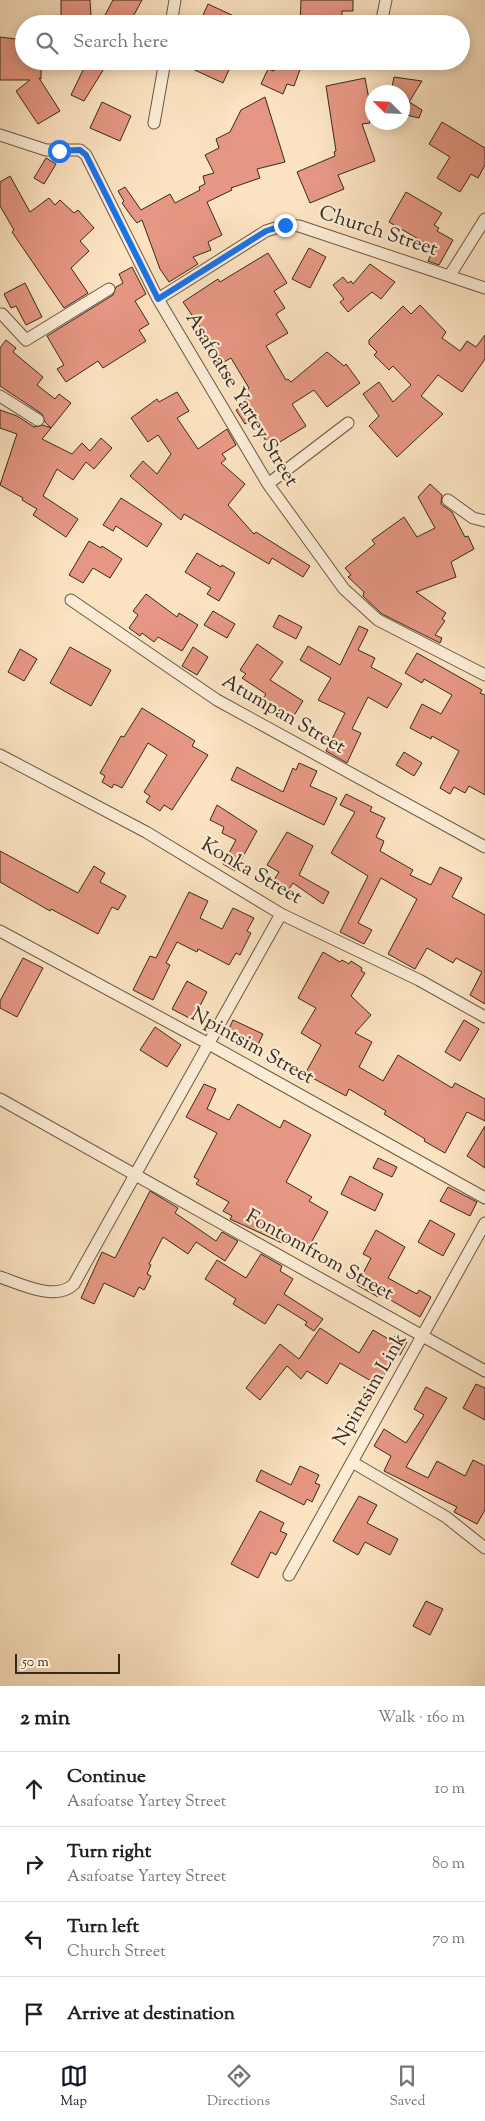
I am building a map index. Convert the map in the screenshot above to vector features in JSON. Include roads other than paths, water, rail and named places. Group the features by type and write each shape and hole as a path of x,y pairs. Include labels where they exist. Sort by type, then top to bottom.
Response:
{"street":[{"path":"172,15 175,0"},
{"path":"383,15 386,0"},
{"path":"154,123 163,70"},
{"name":"Asafoatse Yartey Street","path":"0,135 46,150 82,151 90,162 158,299 268,484 344,589 378,620 485,675"},
{"path":"450,275 485,219"},
{"name":"Church Street","path":"158,299 266,231 285,225 320,232 485,288"},
{"path":"1,313 26,340 109,289"},
{"path":"0,396 38,420"},
{"path":"268,484 348,423"},
{"path":"448,500 472,518 485,521"},
{"name":"Atumpan Street","path":"71,600 217,700 485,847"},
{"name":"Konka Street","path":"0,755 146,832 281,914 419,980 485,1017"},
{"path":"0,1277 32,1288 59,1292 67,1291 74,1284 207,1043 281,914"},
{"name":"Npintsim Street","path":"0,931 207,1043 485,1198"},
{"name":"Fontomfrom Street","path":"0,1099 424,1335 485,1371"},
{"name":"Npintsim Link","path":"289,1575 485,1223"},
{"path":"352,1462 446,1517 485,1548"}]}
